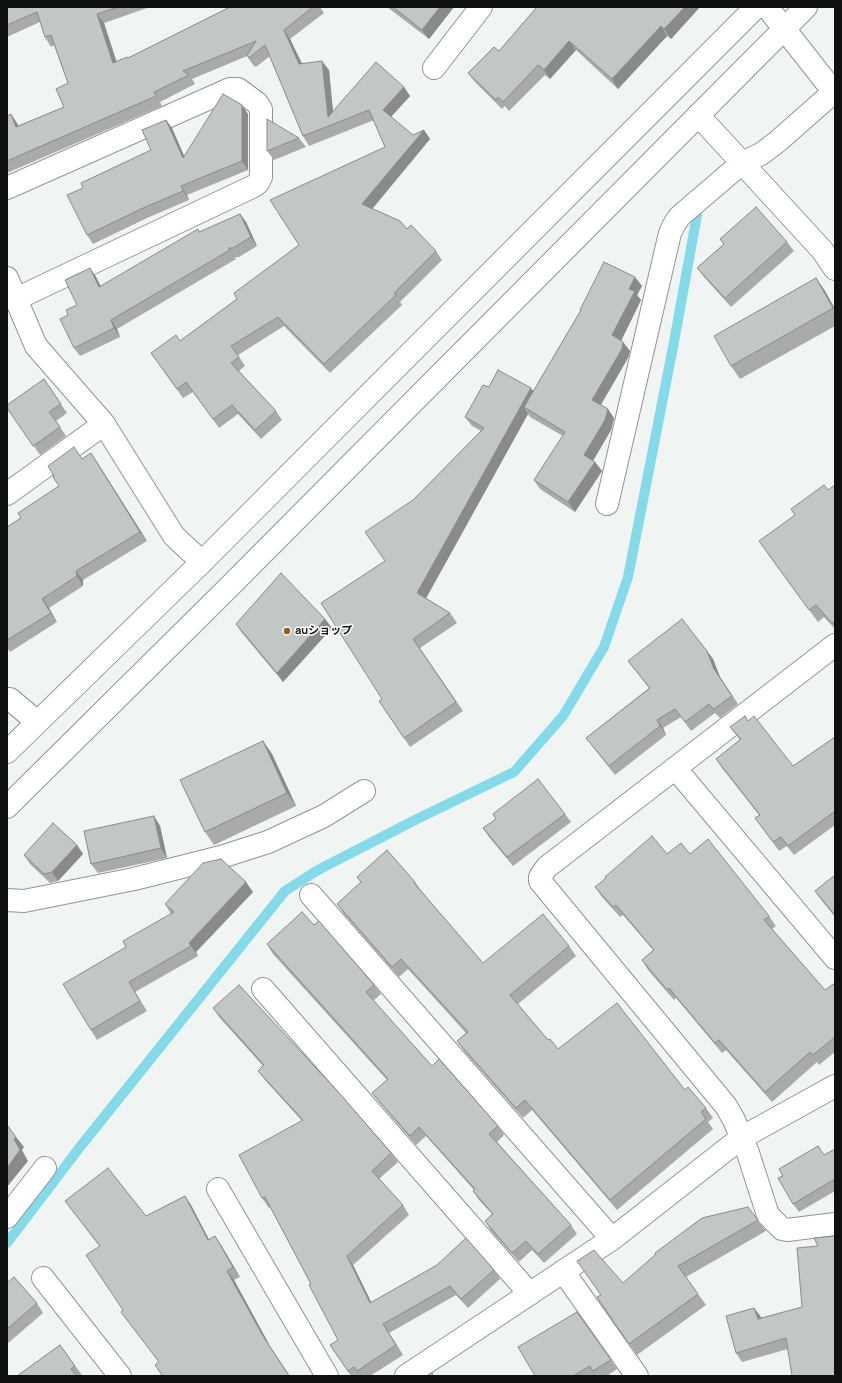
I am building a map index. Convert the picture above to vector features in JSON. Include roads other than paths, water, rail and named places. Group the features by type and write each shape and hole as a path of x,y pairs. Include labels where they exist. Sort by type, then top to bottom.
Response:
{"street":[{"path":"434,68 481,7"},
{"path":"7,752 202,562 756,7"},
{"path":"607,504 670,233 675,223 680,216 742,163 761,154 777,142 827,98 834,87 826,82 767,7"},
{"path":"7,807 228,588 806,7"},
{"path":"7,188 230,89 238,89 261,109 261,176 258,183 16,299"},
{"path":"698,115 822,250 835,269"},
{"path":"7,278 36,346 104,424 174,536 202,562"},
{"path":"7,494 104,424"},
{"path":"835,645 547,867 540,877 540,882 726,1106 734,1120 753,1167 768,1215 782,1229 787,1230 835,1224"},
{"path":"7,699 10,699 37,722"},
{"path":"675,768 835,958"},
{"path":"7,900 24,901 134,879 221,858 268,842 324,816 364,791"},
{"path":"311,895 612,1240"},
{"path":"263,989 530,1294"},
{"path":"406,1376 612,1240 741,1138 835,1086"},
{"path":"7,1217 45,1168"},
{"path":"218,1190 327,1376"},
{"path":"563,1271 637,1376"},
{"path":"43,1278 120,1376"}],"waterway":[{"path":"7,1243 80,1147 285,891 318,870 417,819 514,772 563,716 604,647 628,577 697,215"}],"place":[{"name":"auショップ","path":"287,631"}]}
